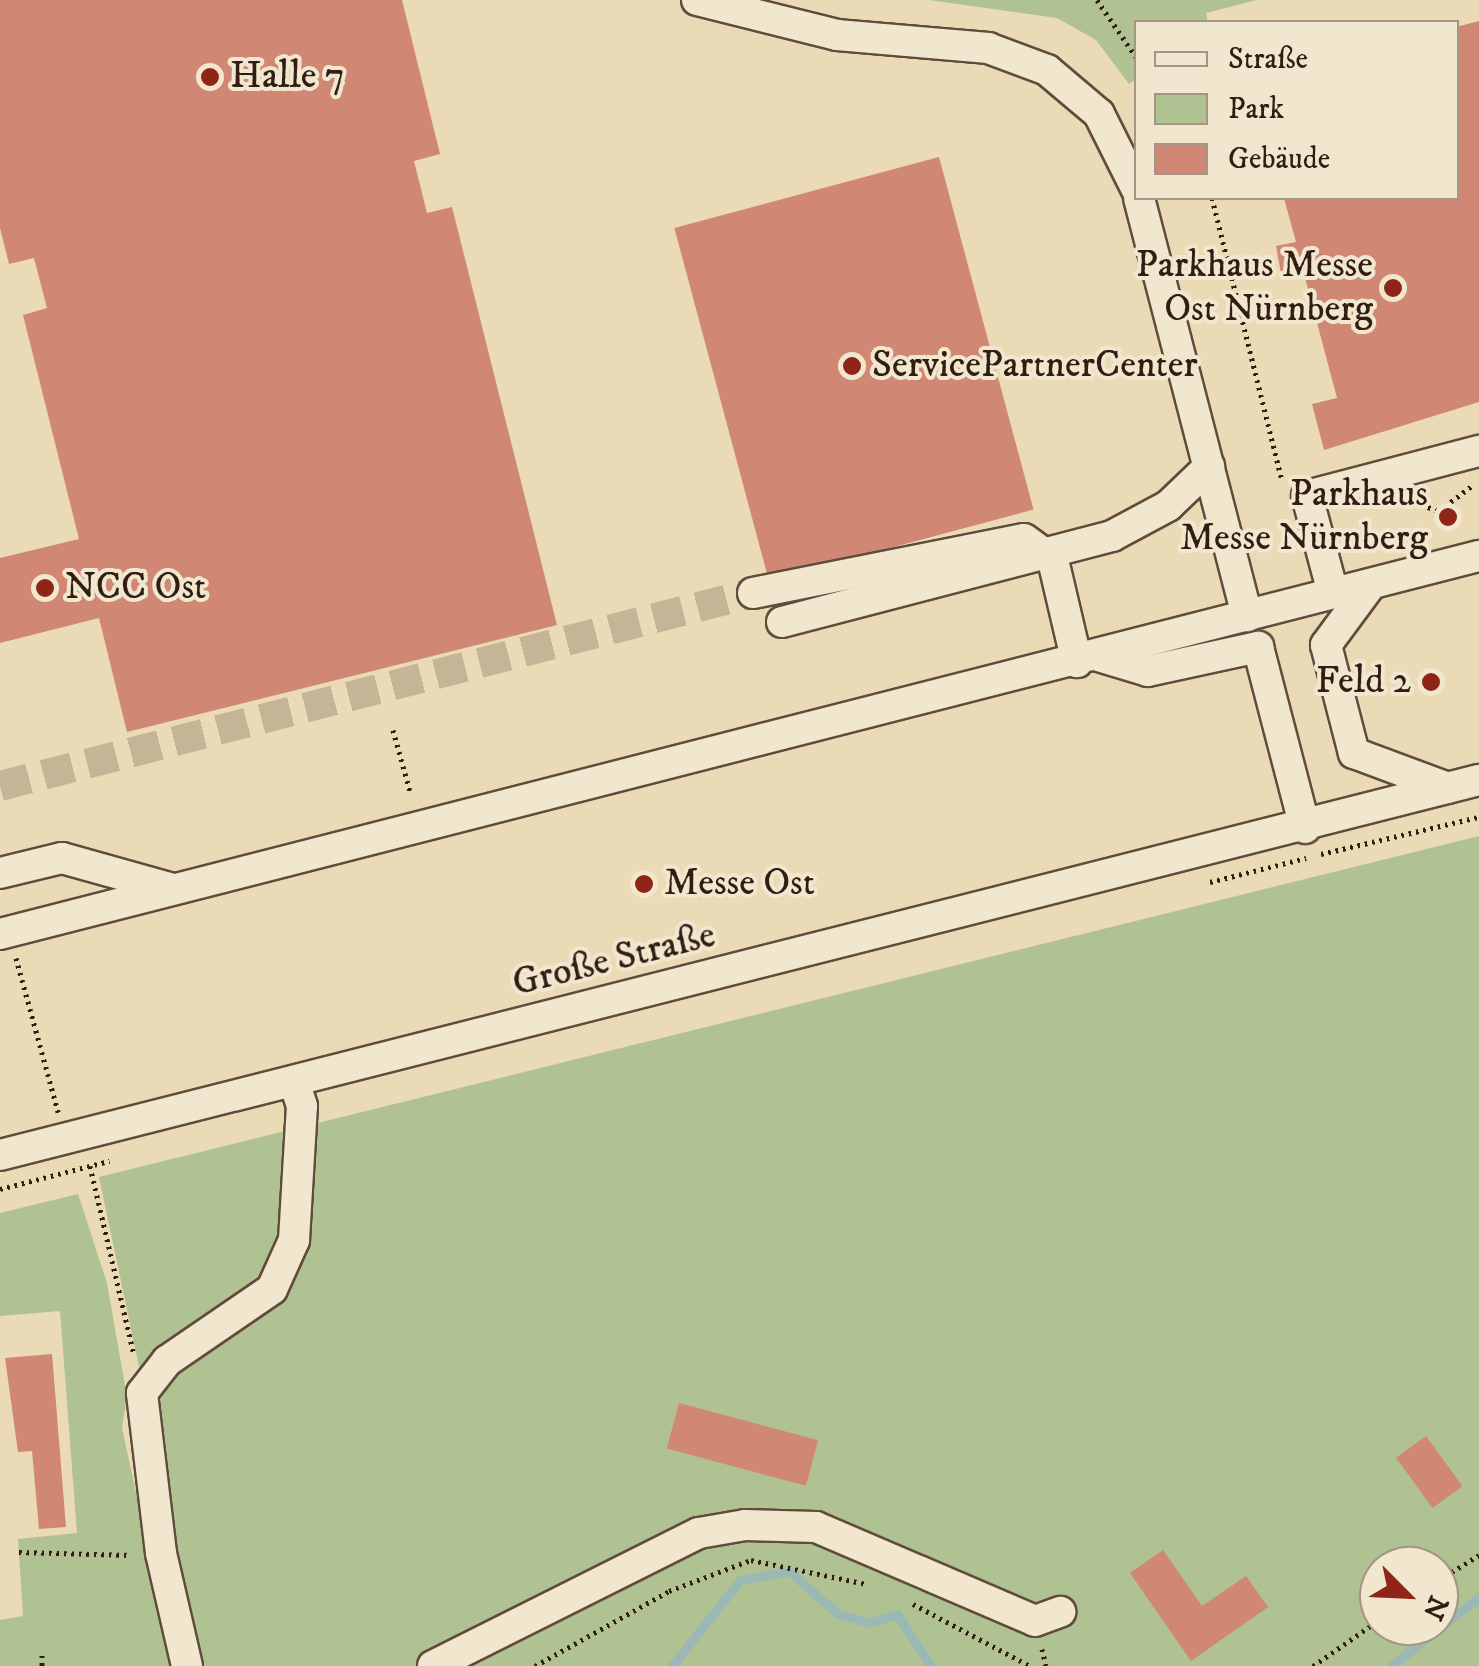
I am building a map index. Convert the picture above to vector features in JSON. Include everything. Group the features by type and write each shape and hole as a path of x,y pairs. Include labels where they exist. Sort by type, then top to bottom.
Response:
{"lane":[{"path":"698,0 837,35 988,48 1047,70 1099,114 1134,184"},
{"path":"1140,200 1247,616"},
{"path":"1333,593 1308,496 1479,451"},
{"path":"782,622 1136,526 1209,467"},
{"path":"753,594 1000,539 1047,550"},
{"path":"1047,550 1088,659"},
{"path":"4,933 1479,556"},
{"path":"1371,584 1326,645 1354,753 1448,788"},
{"path":"1088,659 1148,671 1258,647 1305,828"},
{"name":"Große Straße","path":"0,1155 1305,828 1479,780"},
{"path":"0,873 62,858 176,890"},
{"path":"187,1666 161,1553 142,1392 167,1362 272,1289 294,1240 302,1106 294,1081"},
{"path":"433,1666 698,1533 745,1525 816,1526 1035,1621 1060,1612"}],"path":[{"path":"1097,0 1134,54"},
{"path":"1212,200 1284,491"},
{"path":"393,730 411,795"},
{"path":"4,933 72,1137 142,1392"},
{"path":"19,1552 161,1553"},
{"path":"536,1666 669,1591 751,1560 800,1563 886,1589"},
{"path":"902,1598 1030,1666"},
{"path":"1314,1666 1359,1634"},
{"path":"42,1656 42,1666"}],"green space":[{"path":"929,0 1257,0 1206,13 1208,20 1134,20 1134,80 1129,84 1096,40 1057,18"},
{"path":"1479,836 1479,1666 202,1666 99,1177"},
{"path":"78,1194 107,1283 127,1397 122,1428 174,1666 0,1666 0,1620 23,1616 18,1539 77,1533 60,1311 0,1316 0,1213"}],"building":[{"path":"0,0 402,0 440,154 414,161 427,213 452,207 557,625 127,732 99,618 0,643 0,558 79,539 23,315 47,308 34,258 9,264 0,228"},
{"name":"Parkhaus Messe Ost Nürnberg","path":"1479,21 1479,402 1324,450 1312,404 1337,398 1304,274 1282,279 1276,246 1296,242 1285,200 1459,200 1459,26"},
{"name":"ServicePartnerCenter","path":"939,157 1033,510 769,580 674,228"},
{"path":"52,1354 66,1527 39,1529 32,1451 18,1452 5,1358"},
{"path":"679,1403 818,1440 806,1486 667,1448"},
{"path":"1426,1436 1462,1486 1433,1508 1396,1458"},
{"path":"1163,1550 1202,1606 1246,1576 1268,1607 1191,1661 1130,1573"}],"waterway":[{"path":"672,1666 740,1580 789,1571 838,1614 869,1623 897,1614 931,1666"},
{"path":"1391,1666 1479,1597"}],"tunnel":[{"path":"0,786 753,593"}],"place":[{"name":"Halle 7","path":"210,77"},
{"name":"Parkhaus Messe Ost Nürnberg","path":"1393,288"},
{"name":"ServicePartnerCenter","path":"852,366"},
{"name":"Parkhaus Messe Nürnberg","path":"1448,517"},
{"name":"NCC Ost","path":"45,588"},
{"name":"Feld 2","path":"1431,682"},
{"name":"Messe Ost","path":"644,884"}]}
